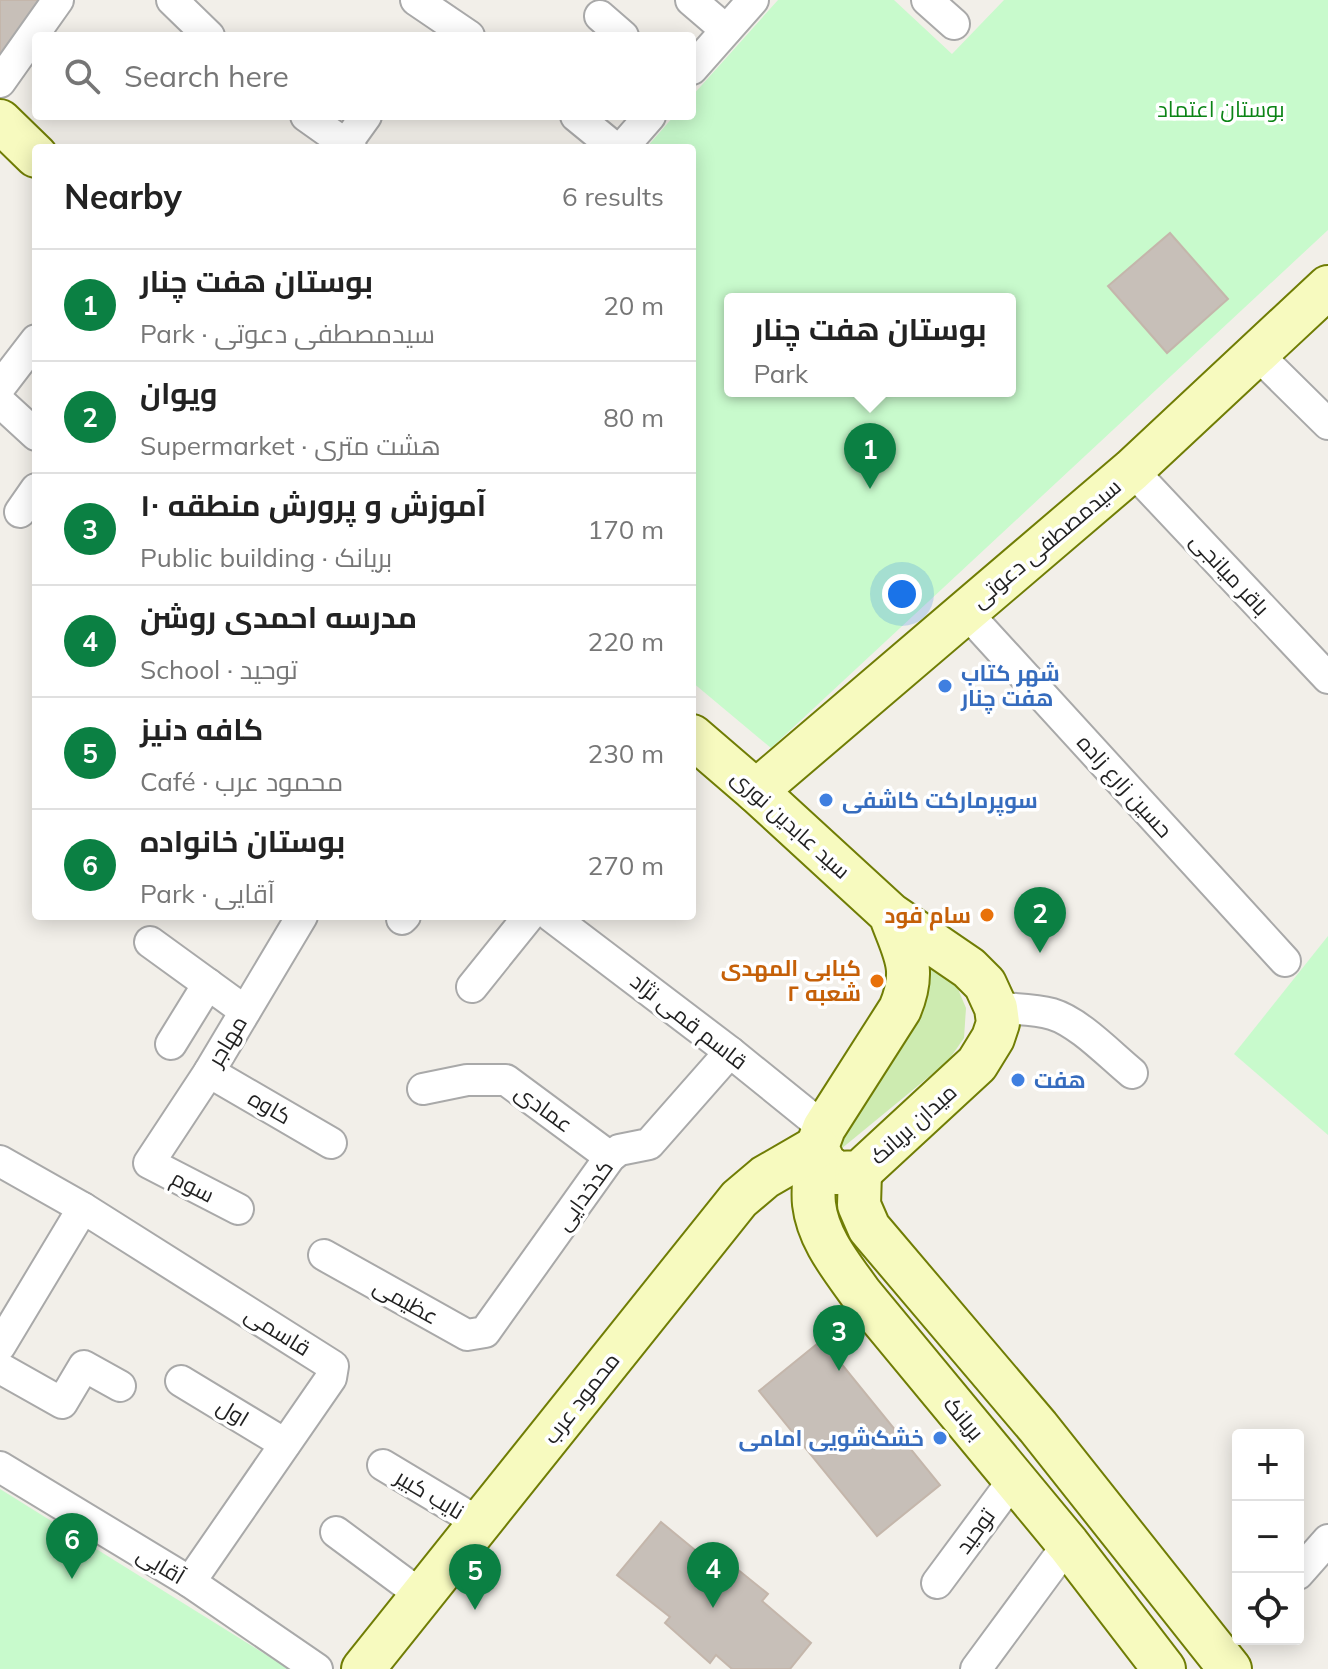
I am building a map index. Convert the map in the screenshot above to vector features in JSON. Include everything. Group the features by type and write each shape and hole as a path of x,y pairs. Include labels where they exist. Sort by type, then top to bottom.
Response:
{"main road":[{"path":"0,121 32,152"},
{"name":"سیدمصطفی دعوتی","path":"756,791 1132,470 1328,287"},
{"name":"سید عابدین نوری","path":"696,739 890,914"},
{"path":"890,914 969,968 985,984 996,1008"},
{"path":"821,1138 900,1009 909,988 910,972 890,914"},
{"name":"میدان بریانک","path":"821,1138 824,1163 836,1173 860,1172 977,1064 993,1038 998,1023 996,1008"},
{"name":"بریانک","path":"821,1138 814,1205 831,1252 861,1294 1068,1544 1164,1669"},
{"name":"محمود عرب","path":"372,1666 421,1595 478,1522 536,1455 739,1199 821,1138"},
{"path":"860,1172 859,1205 869,1228 1232,1656"}],"street":[{"path":"35,32 58,0"},
{"path":"172,0 205,32"},
{"path":"691,0 726,30"},
{"path":"696,64 753,0"},
{"path":"927,0 954,24"},
{"path":"431,13 462,32"},
{"path":"600,16 618,32"},
{"path":"0,82 32,37"},
{"path":"311,120 343,144"},
{"path":"349,144 364,120"},
{"path":"581,120 610,144"},
{"path":"626,144 646,120"},
{"path":"6,367 32,344"},
{"path":"1257,354 1328,424"},
{"path":"0,402 32,431"},
{"name":"باقر میانجی","path":"1132,470 1328,678"},
{"name":"حسین زارع زاده","path":"965,611 1285,961"},
{"name":"مهاجر","path":"149,1163 209,1072 300,920"},
{"path":"472,987 526,920"},
{"name":"قاسم قمی نژاد","path":"556,920 730,1052 821,1138"},
{"path":"150,942 245,1011"},
{"path":"171,1044 208,984"},
{"path":"996,1008 1056,1015 1132,1073"},
{"name":"کدخدایی","path":"490,1327 610,1157 619,1150 649,1144 730,1052"},
{"name":"کاوه","path":"209,1072 331,1143"},
{"name":"عمادی","path":"423,1089 467,1080 506,1080 610,1157"},
{"name":"قاسمی","path":"0,1161 83,1208 333,1366 331,1378 190,1582"},
{"name":"سوم","path":"149,1163 238,1209"},
{"path":"2,1340 83,1208"},
{"name":"عظیمی","path":"324,1255 467,1335 485,1332 490,1327"},
{"path":"0,1368 62,1403 84,1366 120,1386"},
{"name":"اول","path":"181,1381 285,1444"},
{"name":"نایب کبیر","path":"383,1465 478,1522"},
{"name":"آقایی","path":"0,1467 190,1582 317,1669"},
{"name":"توحید","path":"937,1583 1014,1479"},
{"path":"336,1532 421,1595"},
{"path":"1299,1573 1328,1540"},
{"path":"976,1669 1068,1544"}],"green space":[{"name":"بوستان اعتماد","path":"778,0 894,0 952,54 1004,0 1328,0 1328,230 771,748 696,685 696,144 650,144 670,120 696,120 696,92"},
{"path":"1328,936 1328,1135 1234,1054"},
{"path":"918,949 955,982 966,1008 964,1038 948,1061 841,1149 833,1143"},
{"path":"0,1489 289,1669 0,1669"}],"building":[{"path":"0,0 40,0 0,56"},
{"path":"1170,233 1228,299 1167,353 1108,286"},
{"path":"822,1340 940,1485 877,1536 759,1391"},
{"path":"661,1522 712,1564 721,1556 768,1594 762,1601 811,1643 790,1669 732,1669 716,1655 710,1663 665,1623 670,1617 617,1575"}],"place":[{"name":"بوستان هفت چنار","path":"870,489"},
{"name":"شهر کتاب هفت چنار","path":"945,686"},
{"name":"سوپرمارکت کاشفی","path":"826,800"},
{"name":"سام فود","path":"987,915"},
{"name":"ویوان","path":"1040,953"},
{"name":"کبابی المهدی شعبه ۲","path":"877,981"},
{"name":"هفت","path":"1018,1080"},
{"name":"آموزش و پرورش منطقه ۱۰","path":"839,1371"},
{"name":"خشک‌شویی امامی","path":"940,1438"},
{"name":"بوستان خانواده","path":"72,1579"},
{"name":"مدرسه احمدی روشن","path":"713,1608"},
{"name":"کافه دنیز","path":"475,1610"}]}
